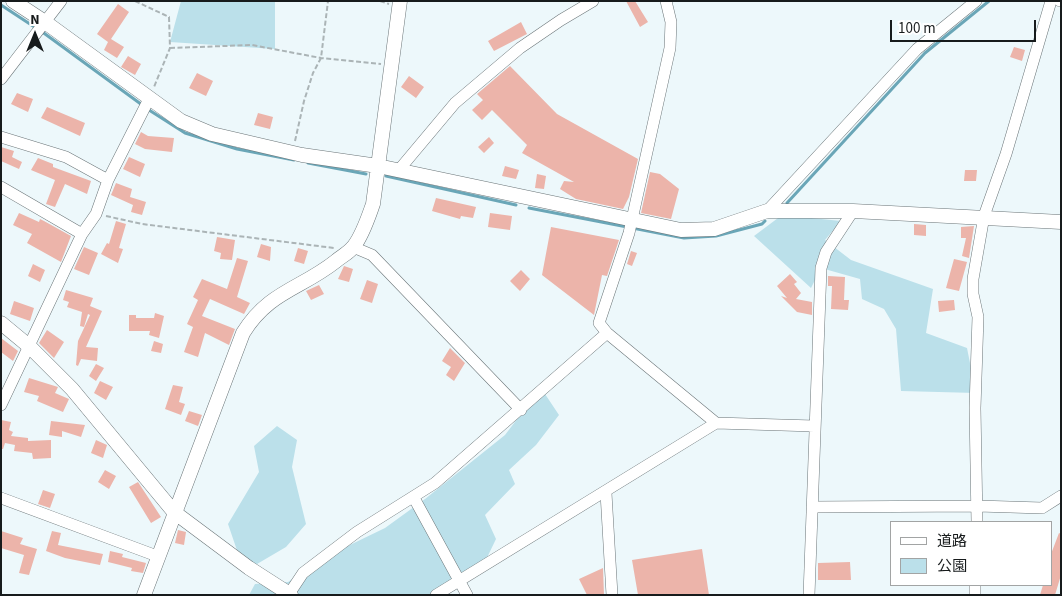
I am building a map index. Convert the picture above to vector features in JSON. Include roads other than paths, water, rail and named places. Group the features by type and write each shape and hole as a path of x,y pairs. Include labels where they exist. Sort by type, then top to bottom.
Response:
{"street":[{"path":"13,1 41,27 147,106 198,129 293,153 378,166 630,226 681,230 714,229 767,210 984,216 1061,222"},
{"path":"1,79 61,1"},
{"path":"144,595 157,556 243,333 255,315 274,298 330,266 353,248 373,204 400,1"},
{"path":"398,171 455,103 520,48 560,20 592,1"},
{"path":"666,1 671,22 670,48 630,226 599,323 607,333 716,423"},
{"path":"767,210 917,50 976,1"},
{"path":"977,521 975,408 978,317 973,294 973,279 984,216 1009,145 1051,1"},
{"path":"1,405 82,234 96,214 108,180 147,106"},
{"path":"1,137 66,157 108,180"},
{"path":"1,187 82,234"},
{"path":"808,595 821,268 826,252 854,211"},
{"path":"353,248 372,255 522,410"},
{"path":"1,323 30,347 72,389 174,512 248,568 290,594 304,573 310,568 357,532 414,498 435,483 485,438 522,410 607,333"},
{"path":"436,595 716,423 814,426"},
{"path":"606,492 612,595"},
{"path":"812,507 978,506 1042,508 1050,505 1061,496"},
{"path":"1,498 157,556"},
{"path":"414,498 421,507 467,595"}],"waterway":[{"path":"787,203 925,53 989,1"},
{"path":"1,5 36,28"},
{"path":"41,31 149,110 185,133 237,149 294,160"},
{"path":"308,163 366,174"},
{"path":"386,176 516,205"},
{"path":"529,208 684,238 716,236 762,224 765,221"}]}
